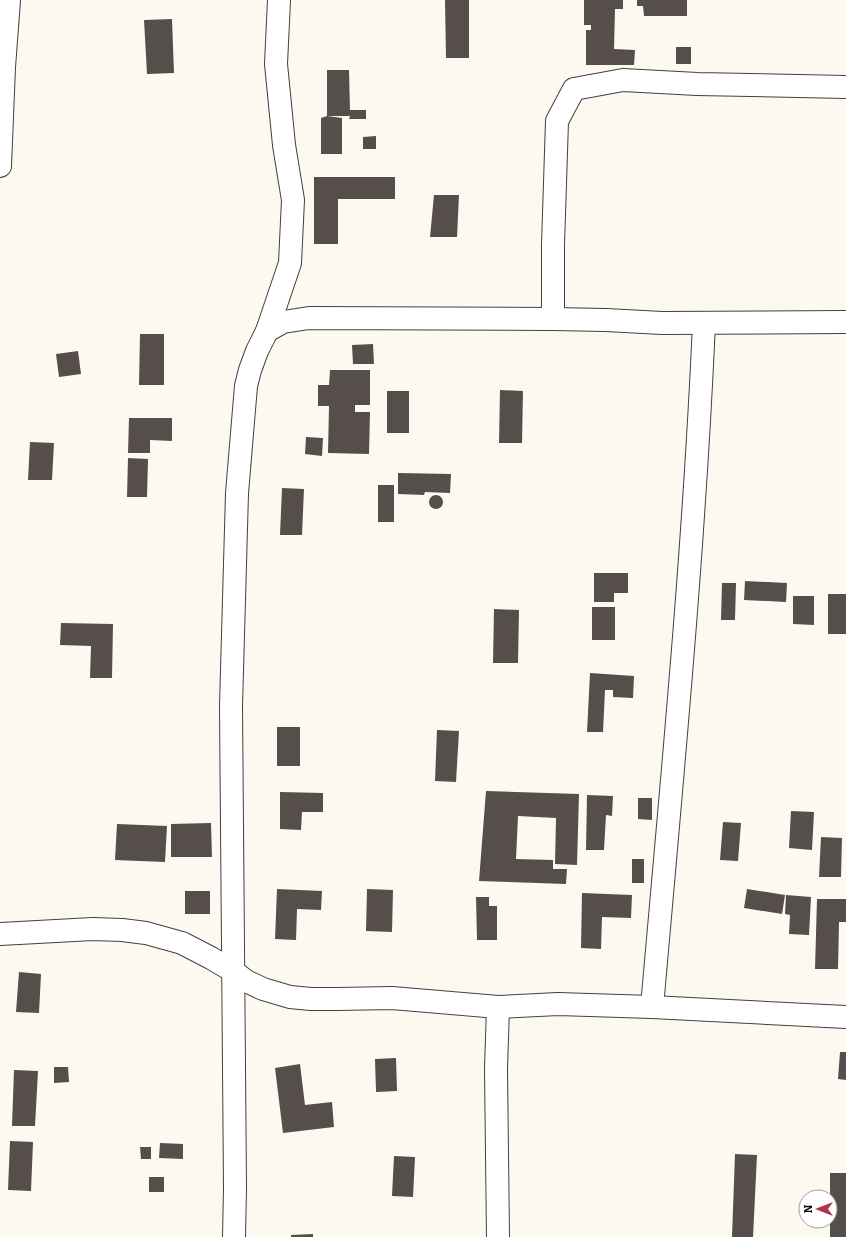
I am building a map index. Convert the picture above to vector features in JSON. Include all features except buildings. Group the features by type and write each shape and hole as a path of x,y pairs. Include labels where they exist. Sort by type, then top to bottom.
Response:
{"street":[{"path":"0,166 4,67 9,0"},
{"path":"234,1237 235,1188 231,706 237,493 246,386 254,357 268,331 290,263 293,200 284,146 276,64 279,0"},
{"path":"553,319 553,245 557,121 574,89 622,80 698,84 846,87"},
{"path":"268,331 283,322 309,318 553,319 662,323 846,322"},
{"path":"652,1007 688,591 699,439 704,323"},
{"path":"0,934 93,929 146,933 182,943 233,971 246,982 290,997 337,999 392,998 498,1007 558,1004 652,1007 846,1017"},
{"path":"498,1007 496,1069 498,1237"}]}
